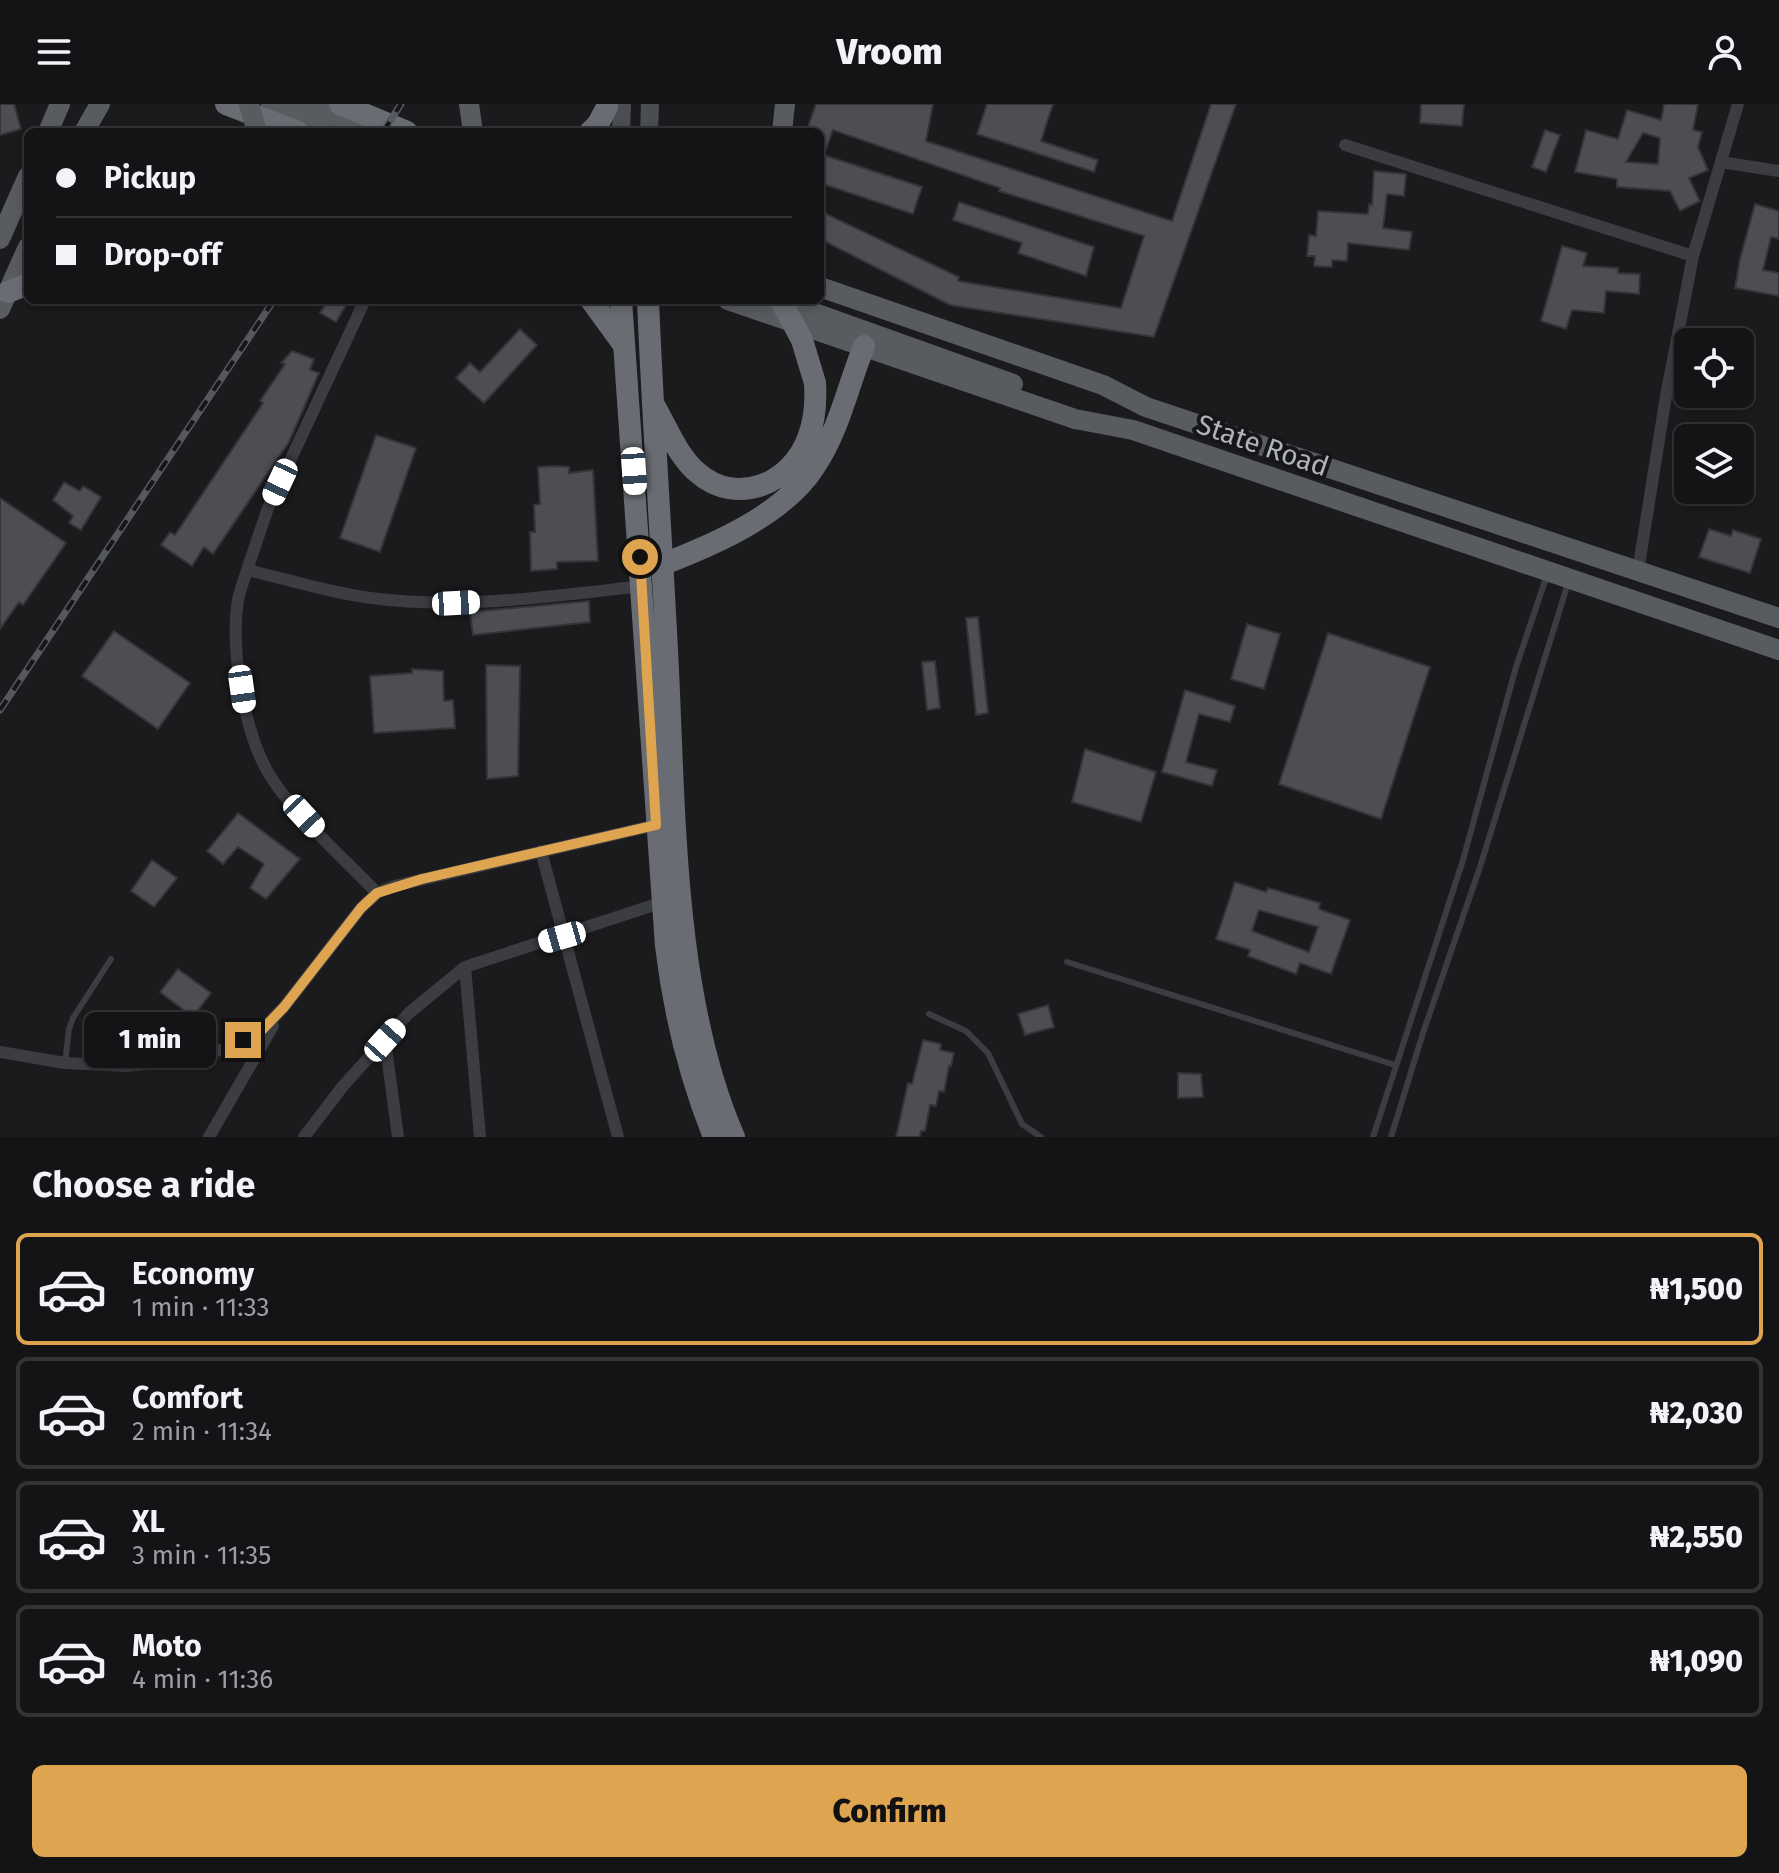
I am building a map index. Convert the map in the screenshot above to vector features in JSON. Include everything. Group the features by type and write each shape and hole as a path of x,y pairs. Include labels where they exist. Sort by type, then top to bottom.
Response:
{"highway":[{"path":"226,104 288,128"},
{"path":"340,104 397,128"},
{"path":"594,128 612,105"},
{"path":"594,304 624,347"},
{"path":"621,304 656,825 672,996 683,1049 714,1137"},
{"path":"648,304 650,398 675,818 687,950 693,998 706,1056 734,1137"},
{"path":"650,398 693,469 712,483 742,490 779,478 808,439 815,383 802,340 781,304"},
{"path":"661,565 749,525 794,491 815,467 836,426 864,346"}],"main road":[{"path":"50,128 60,104"},
{"path":"249,104 256,128"},
{"path":"271,104 328,128"},
{"path":"304,104 361,128"},
{"path":"469,104 472,128"},
{"path":"649,128 650,104"},
{"path":"769,128 770,104"},
{"path":"782,128 785,104"},
{"path":"607,128 612,105"},
{"path":"612,105 620,128"},
{"path":"0,239 24,185"},
{"name":"State Road","path":"824,288 1103,385 1146,407 1779,618"},
{"name":"State Road","path":"740,304 1075,419 1133,430 1779,650"},
{"path":"792,304 930,347 1146,407"},
{"path":"821,304 1133,430"}],"street":[{"path":"1638,571 1666,396 1693,256 1738,104"},
{"path":"1345,145 1693,256"},
{"path":"1721,162 1779,171"},
{"path":"363,304 268,508 238,600 237,632 244,706 254,743 268,773 286,797 377,893"},
{"path":"247,570 320,589 379,599 456,603 523,600 642,586"},
{"path":"0,1052 65,1063 125,1066 172,1062 225,1049 261,1031 284,1007 361,908 377,893 394,886 656,825"},
{"path":"541,851 618,1137"},
{"path":"304,1137 343,1086 409,1013 465,967 663,902"},
{"path":"465,967 480,1137"},
{"path":"209,1137 284,1007"},
{"path":"385,1040 398,1137"}],"lane":[{"path":"1373,1137 1463,860 1516,667 1548,571"},
{"path":"1391,1137 1480,867 1569,578"},
{"path":"65,1063 73,1018 111,959"},
{"path":"1067,962 1395,1065"},
{"path":"929,1014 966,1031 988,1053 1022,1124 1041,1137"}],"building":[{"path":"0,104 14,104 21,129 0,135"},
{"path":"816,104 933,104 926,141 1172,221 1211,104 1236,104 1154,337 950,305 824,241 824,213 959,277 958,281 1121,308 1144,236 999,191 1000,188 833,130 824,155 824,128 807,128"},
{"path":"987,104 1053,104 1041,141 1098,160 1094,172 977,134"},
{"path":"1421,104 1464,104 1462,126 1420,123"},
{"path":"1664,104 1698,104 1693,130 1702,132 1698,147 1708,170 1689,178 1700,201 1680,211 1670,191 1617,187 1617,179 1575,172 1586,130 1618,139 1627,110 1661,120","holes":["1643,133 1660,138 1658,164 1626,162"]},
{"path":"1545,130 1560,135 1546,172 1532,167"},
{"path":"824,155 922,187 913,214 824,184"},
{"path":"1374,171 1406,174 1404,196 1387,194 1383,228 1412,232 1409,250 1348,243 1347,261 1332,260 1332,267 1314,266 1315,256 1307,256 1309,235 1316,236 1318,211 1368,214 1369,204 1372,205"},
{"path":"959,202 1094,247 1086,276 1018,253 1022,243 953,220"},
{"path":"1755,204 1779,211 1779,239 1771,237 1763,270 1779,273 1779,296 1735,288"},
{"path":"1562,246 1587,253 1583,266 1618,268 1618,273 1640,274 1639,294 1606,291 1604,313 1572,310 1566,329 1541,321"},
{"path":"326,304 347,304 336,322 320,313"},
{"path":"520,329 537,345 484,403 456,378 470,363 480,372"},
{"path":"292,351 314,359 310,370 319,373 289,442 213,554 204,547 192,566 161,545 170,532 175,535 263,403 260,401 285,364 281,363"},
{"path":"376,435 416,448 380,552 340,538"},
{"path":"538,467 569,467 569,473 593,470 598,561 557,562 557,569 531,571 530,532 535,532 534,505 540,504"},
{"path":"64,482 80,491 83,486 101,497 81,530 69,523 73,516 53,500"},
{"path":"0,498 66,543 23,605 19,602 0,629"},
{"path":"1709,529 1731,536 1733,530 1761,539 1750,573 1699,557"},
{"path":"589,601 590,622 473,635 470,612"},
{"path":"978,617 988,713 976,715 966,618"},
{"path":"1247,624 1280,634 1264,689 1231,679"},
{"path":"114,631 190,683 158,729 82,676"},
{"path":"1328,633 1430,667 1381,819 1279,784"},
{"path":"935,661 940,708 927,710 922,662"},
{"path":"486,665 520,666 518,776 487,779"},
{"path":"412,669 443,671 444,701 453,700 455,728 374,733 370,676 412,673"},
{"path":"1185,690 1235,706 1230,722 1199,714 1186,762 1217,770 1212,786 1162,772"},
{"path":"1085,749 1156,772 1141,822 1072,802"},
{"path":"238,813 300,859 266,899 250,888 264,864 238,847 223,864 207,851"},
{"path":"152,860 177,878 154,907 131,891"},
{"path":"1235,882 1320,903 1319,909 1350,920 1331,974 1300,963 1296,974 1248,956 1250,950 1216,939","holes":["1259,910 1318,927 1309,952 1252,931"]},
{"path":"178,969 211,993 193,1017 160,992"},
{"path":"1048,1005 1054,1027 1025,1035 1018,1014"},
{"path":"923,1040 941,1044 940,1050 954,1053 944,1092 939,1091 936,1106 930,1105 925,1131 921,1131 920,1137 896,1137 908,1083 912,1084"},
{"path":"1178,1073 1201,1074 1203,1097 1178,1098"}],"railway":[{"path":"386,128 401,104"},
{"path":"0,710 271,304"}],"route":[{"path":"243,1040 261,1031 284,1007 361,908 377,893 422,879 656,825 640,557"}]}
